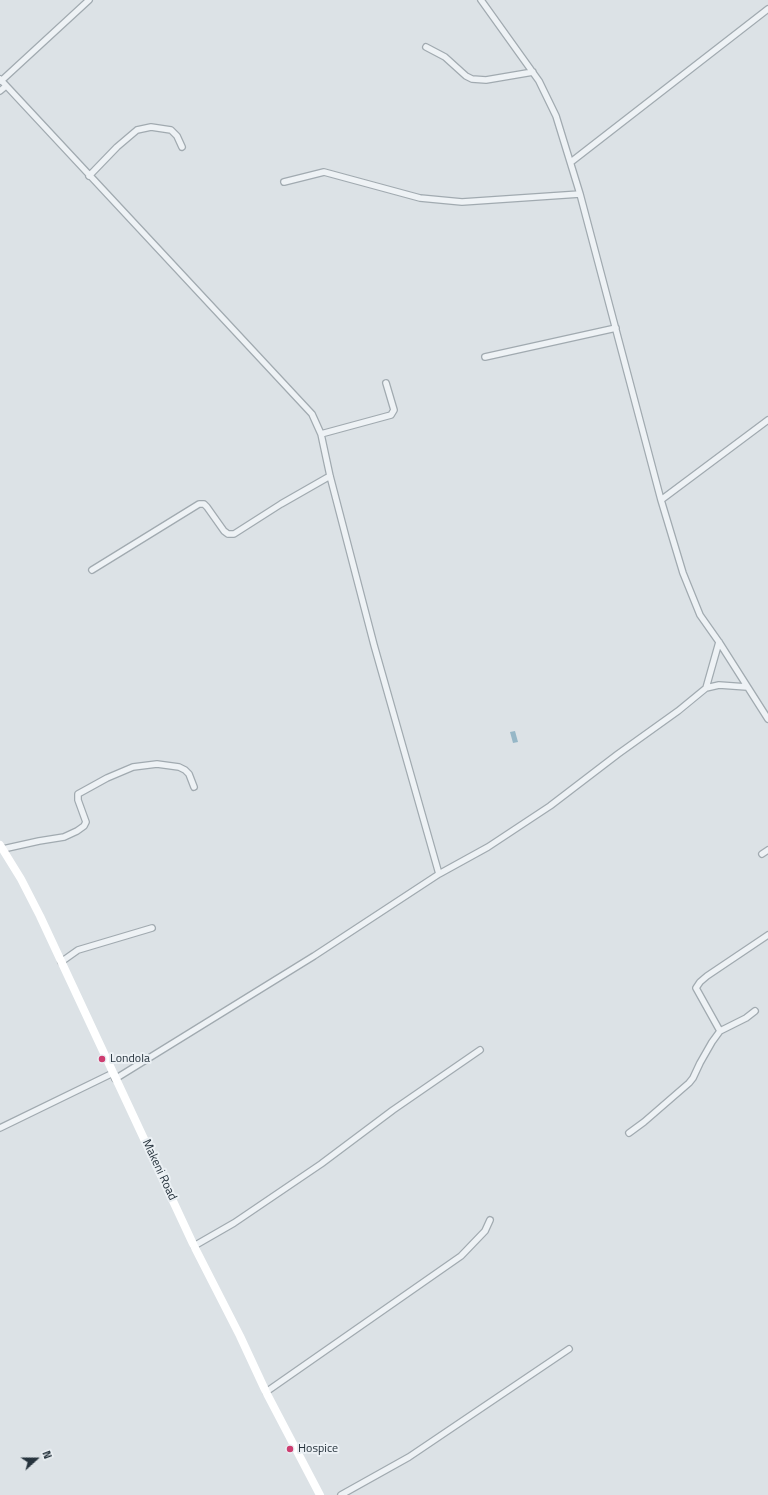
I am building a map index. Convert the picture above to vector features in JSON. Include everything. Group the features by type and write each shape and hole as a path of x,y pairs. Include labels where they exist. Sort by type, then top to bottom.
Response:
{"main road":[{"name":"Makeni Road","path":"1,847 22,879 194,1246 240,1336 266,1392 320,1495"}],"street":[{"path":"89,0 1,80 312,414 321,434 330,476 374,646 439,874"},
{"path":"481,0 534,72 556,116 580,194 661,500 683,573 695,606 768,719"},
{"path":"571,162 768,9"},
{"path":"426,47 445,57 472,80 486,80 534,72"},
{"path":"0,91 6,86"},
{"path":"89,176 116,147 137,130 151,127 171,130 177,136 182,147"},
{"path":"284,182 324,172 420,198 462,202 580,194"},
{"path":"485,358 616,328"},
{"path":"321,434 391,415 394,410 386,383"},
{"path":"661,500 768,420"},
{"path":"92,570 200,504 204,504 207,507 224,531 228,534 234,534 281,504 330,476"},
{"path":"706,688 719,642"},
{"path":"0,1128 114,1076 314,956 439,874 488,847 550,806 618,754 678,711 706,688 719,685 747,687"},
{"path":"1,847 64,837 77,832 86,822 78,800 78,794 124,770 147,764 179,767 189,774 194,787"},
{"path":"762,854 768,850"},
{"path":"61,962 78,950 152,928"},
{"path":"720,1032 696,988 707,976 768,935"},
{"path":"628,1133 644,1122 691,1081 706,1053 720,1032 755,1011"},
{"path":"194,1246 240,1218 315,1168 393,1110 480,1050"},
{"path":"266,1392 461,1256 486,1231 490,1220"},
{"path":"341,1495 409,1457 569,1349"}],"water":[{"path":"515,731 518,742 513,743 510,732"}],"place":[{"name":"Londola","path":"102,1059"},
{"name":"Hospice","path":"290,1449"}]}
